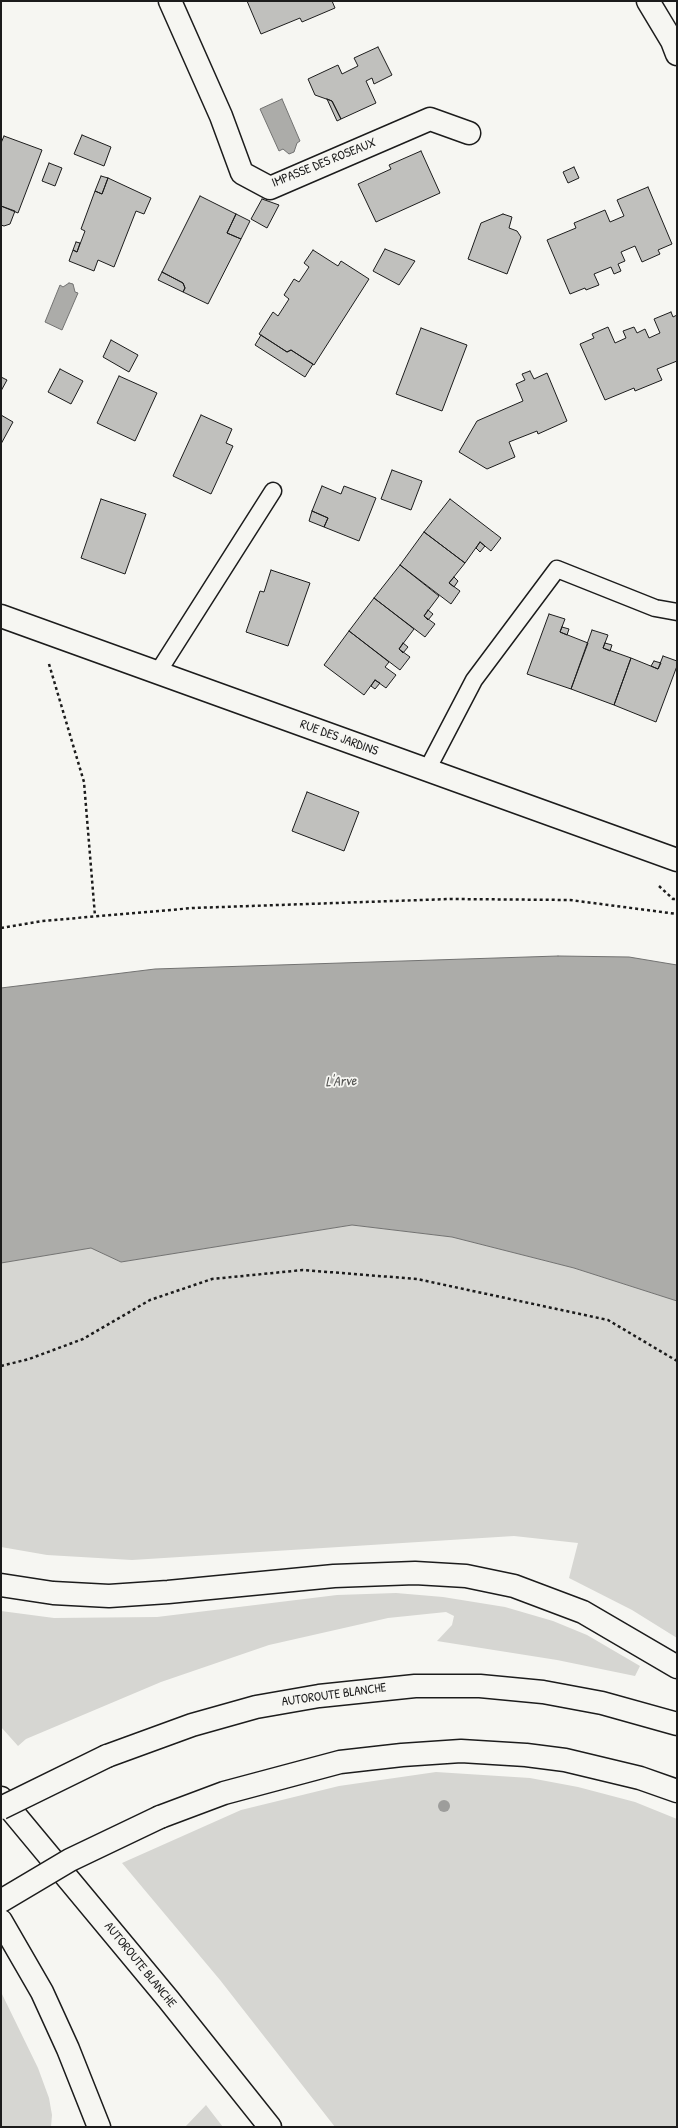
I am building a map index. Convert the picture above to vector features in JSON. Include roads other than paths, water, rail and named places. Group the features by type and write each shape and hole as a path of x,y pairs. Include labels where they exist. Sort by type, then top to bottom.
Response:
{"main road":[{"name":"IMPASSE DES ROSEAUX","path":"170,1 221,116 242,173 270,188 430,119 469,133"},
{"path":"648,1 675,48"},
{"path":"665,1 675,48"},
{"name":"RUE DES JARDINS","path":"1,616 677,860"},
{"path":"1,1586 53,1593 116,1596 334,1576 415,1573 466,1576 514,1586 578,1609 607,1624 677,1667"},
{"name":"AUTOROUTE BLANCHE","path":"1,1808 107,1756 192,1725 256,1707 318,1696 415,1686 480,1686 543,1692 602,1703 677,1724"},
{"path":"1,1900 70,1860 160,1817 224,1793 320,1767 366,1758 454,1751 526,1755 565,1760 640,1778 677,1791"},
{"name":"AUTOROUTE BLANCHE","path":"1,1798 168,1999 270,2127"},
{"path":"1,1921 42,1992 68,2049 99,2127"}],"lane":[{"path":"158,672 273,491"},
{"path":"427,770 474,680 557,569 655,608 677,612"}],"water":[{"path":"282,99 300,141 297,143 294,152 289,154 283,149 279,151 260,109"},
{"path":"69,283 73,284 75,292 78,293 62,330 45,322 60,285 63,287"},
{"name":"L'Arve","path":"558,956 629,957 677,965 677,1301 574,1268 452,1237 352,1225 121,1262 91,1248 1,1263 1,988 155,969"}]}
